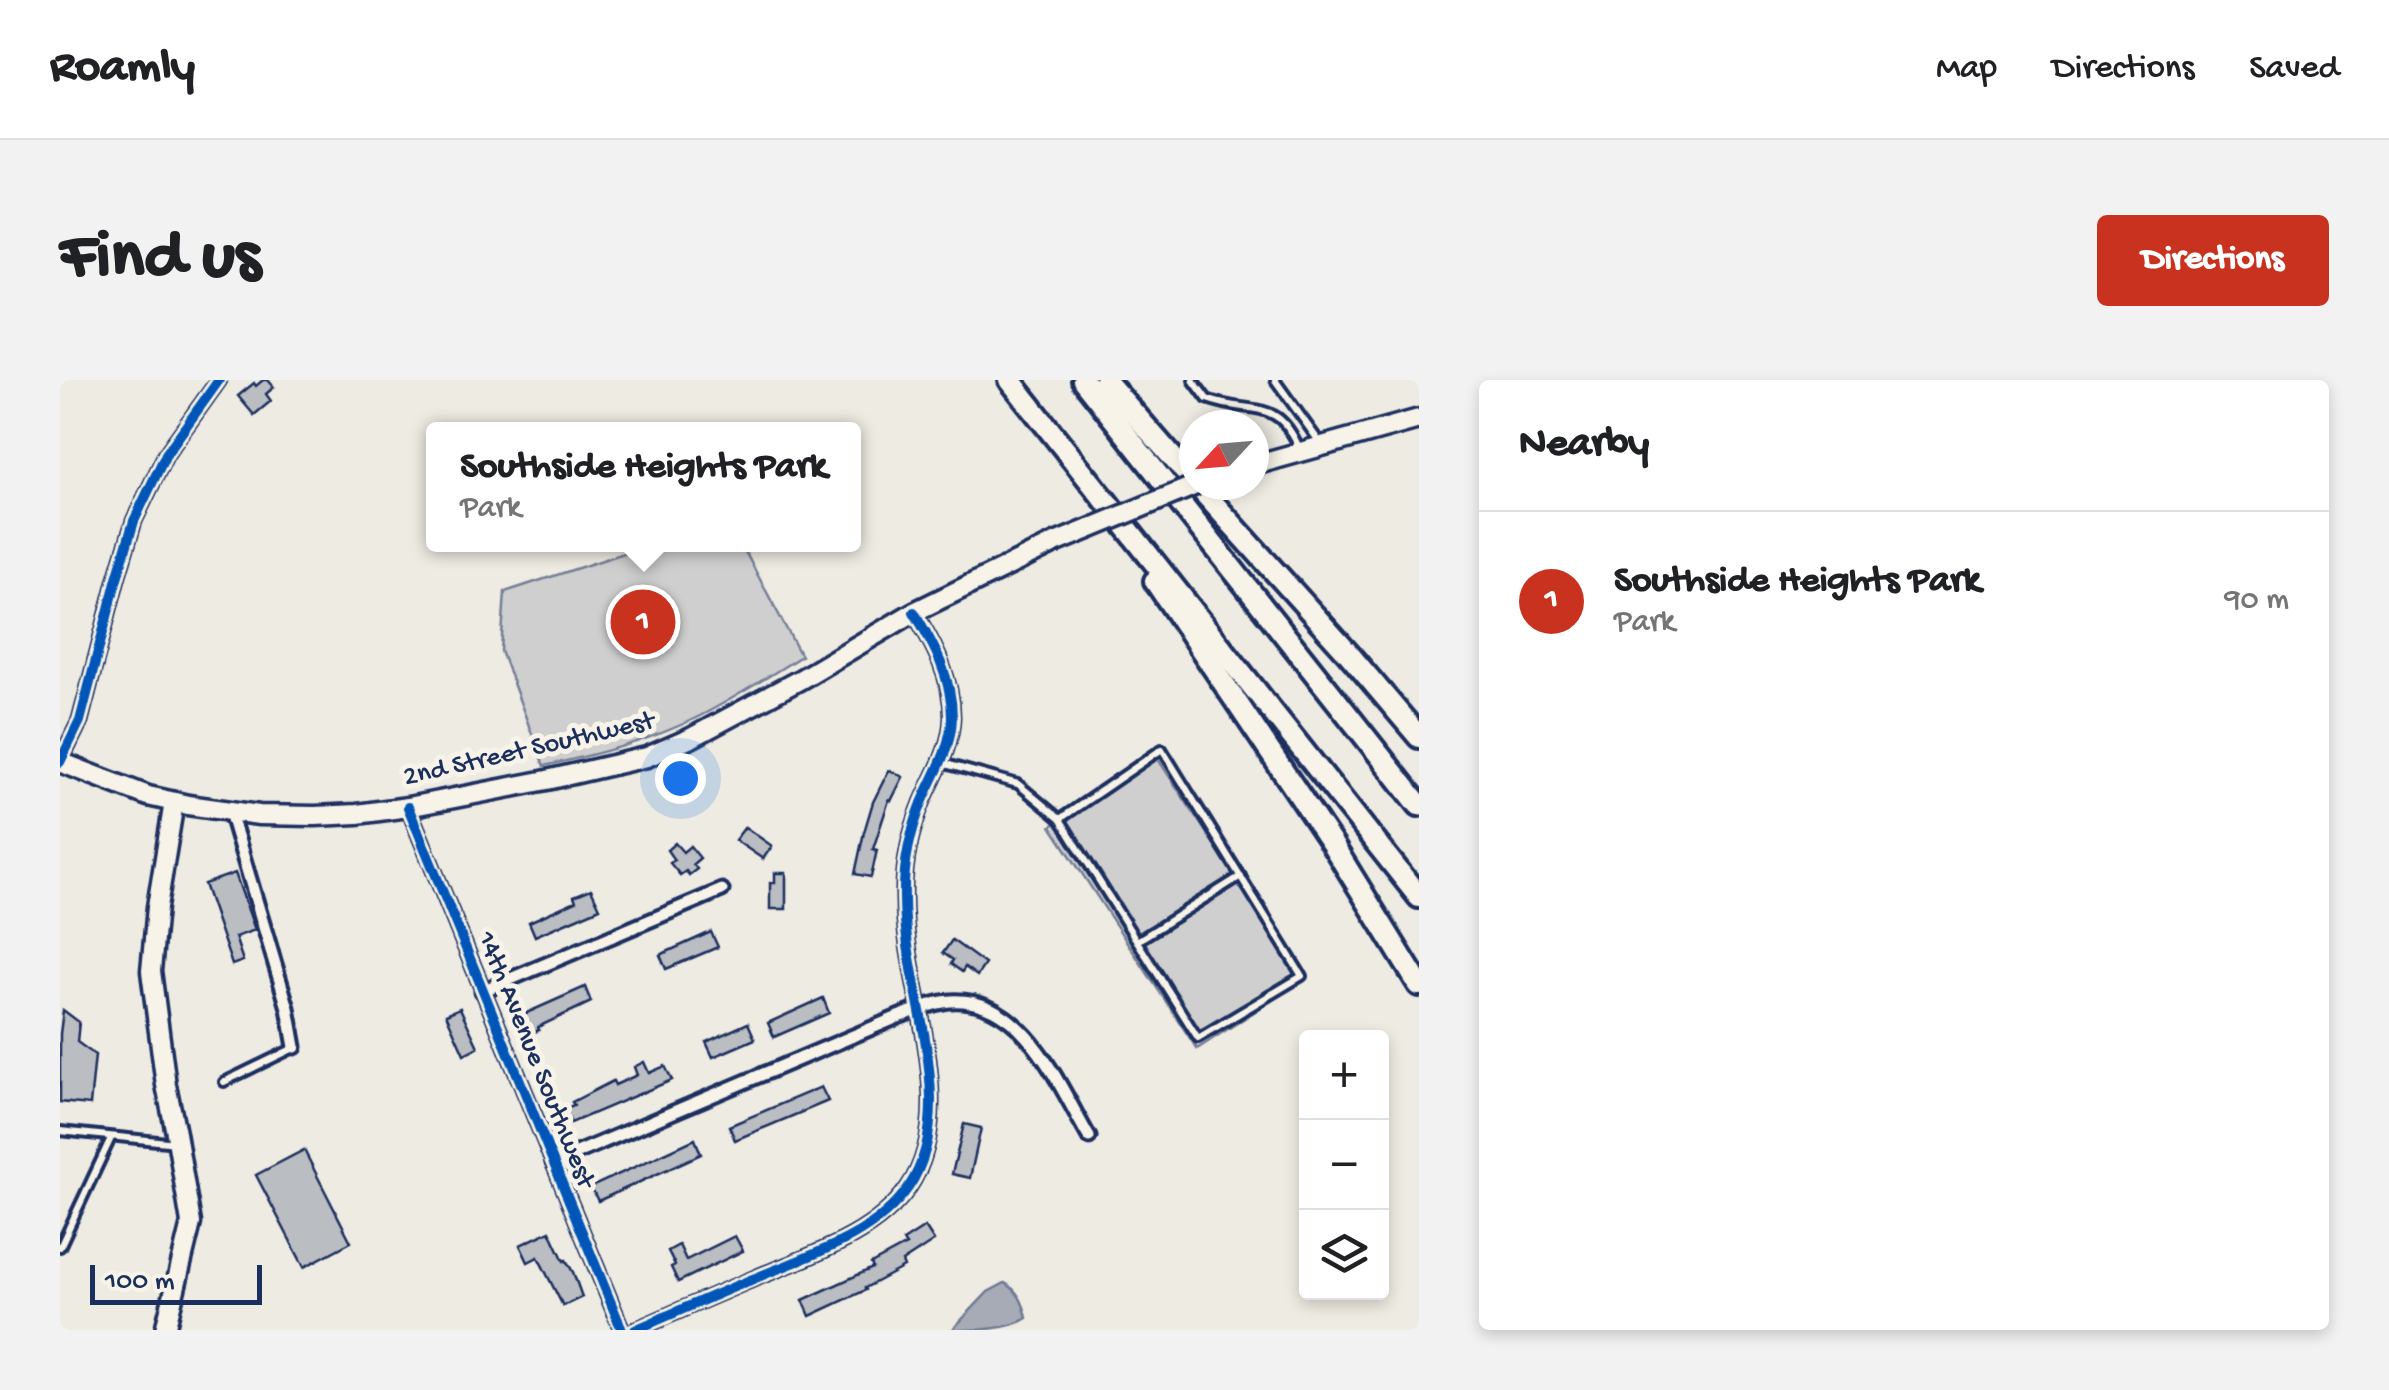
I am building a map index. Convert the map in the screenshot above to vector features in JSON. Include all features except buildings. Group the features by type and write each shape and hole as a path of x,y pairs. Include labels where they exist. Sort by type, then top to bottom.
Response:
{"highway":[{"path":"1010,380 1419,897"},
{"path":"1083,380 1419,805"},
{"path":"1106,380 1179,464"},
{"path":"1091,485 1334,847 1415,980"},
{"path":"1210,500 1419,737"}],"main road":[{"path":"1269,460 1419,419"},
{"name":"2nd Street Southwest","path":"60,762 101,780 174,802 230,812 315,816 408,807 647,757 731,718 914,612 1055,542 1179,491"},
{"path":"165,1330 190,1223 151,971 156,907 174,802"}],"street":[{"path":"60,762 80,720 134,521 166,454 219,380"},
{"path":"635,1330 843,1241 876,1221 909,1187 925,1154 931,1129 932,1094 904,917 904,876 915,821 942,763 952,720 949,687 938,655 914,612"},
{"name":"14th Avenue Southwest","path":"408,807 622,1330"},
{"path":"230,812 288,1008 296,1048"},
{"path":"482,991 722,890"},
{"path":"553,1162 770,1069 945,1001 991,1008 1013,1022 1031,1041 1089,1137"}],"lane":[{"path":"1193,380 1207,400 1267,412 1284,421 1300,451"},
{"path":"1274,380 1322,445"},
{"path":"942,763 1018,784 1060,819 1198,1038 1302,976 1162,750 1060,819"},
{"path":"1137,941 1241,876"},
{"path":"224,1082 296,1048"},
{"path":"60,1132 111,1138 177,1138"},
{"path":"60,1247 111,1138"}],"shaded area":[{"path":"627,552 745,552 801,656 726,702 663,733 544,766 501,651 505,592"},
{"path":"1156,756 1303,980 1197,1049 1051,826"},
{"path":"1005,1283 1020,1298 1027,1318 1002,1327 952,1330 988,1292"}],"cycle path":[{"path":"60,762 80,721 134,521 166,454 219,380"},
{"path":"635,1330 858,1233 894,1205 908,1188 923,1157 930,1122 930,1085 906,933 905,874 914,826 945,751 952,717 945,675 914,612"},
{"path":"408,807 622,1330"}],"place":[{"name":"Southside Heights Park","path":"643,622"}]}
